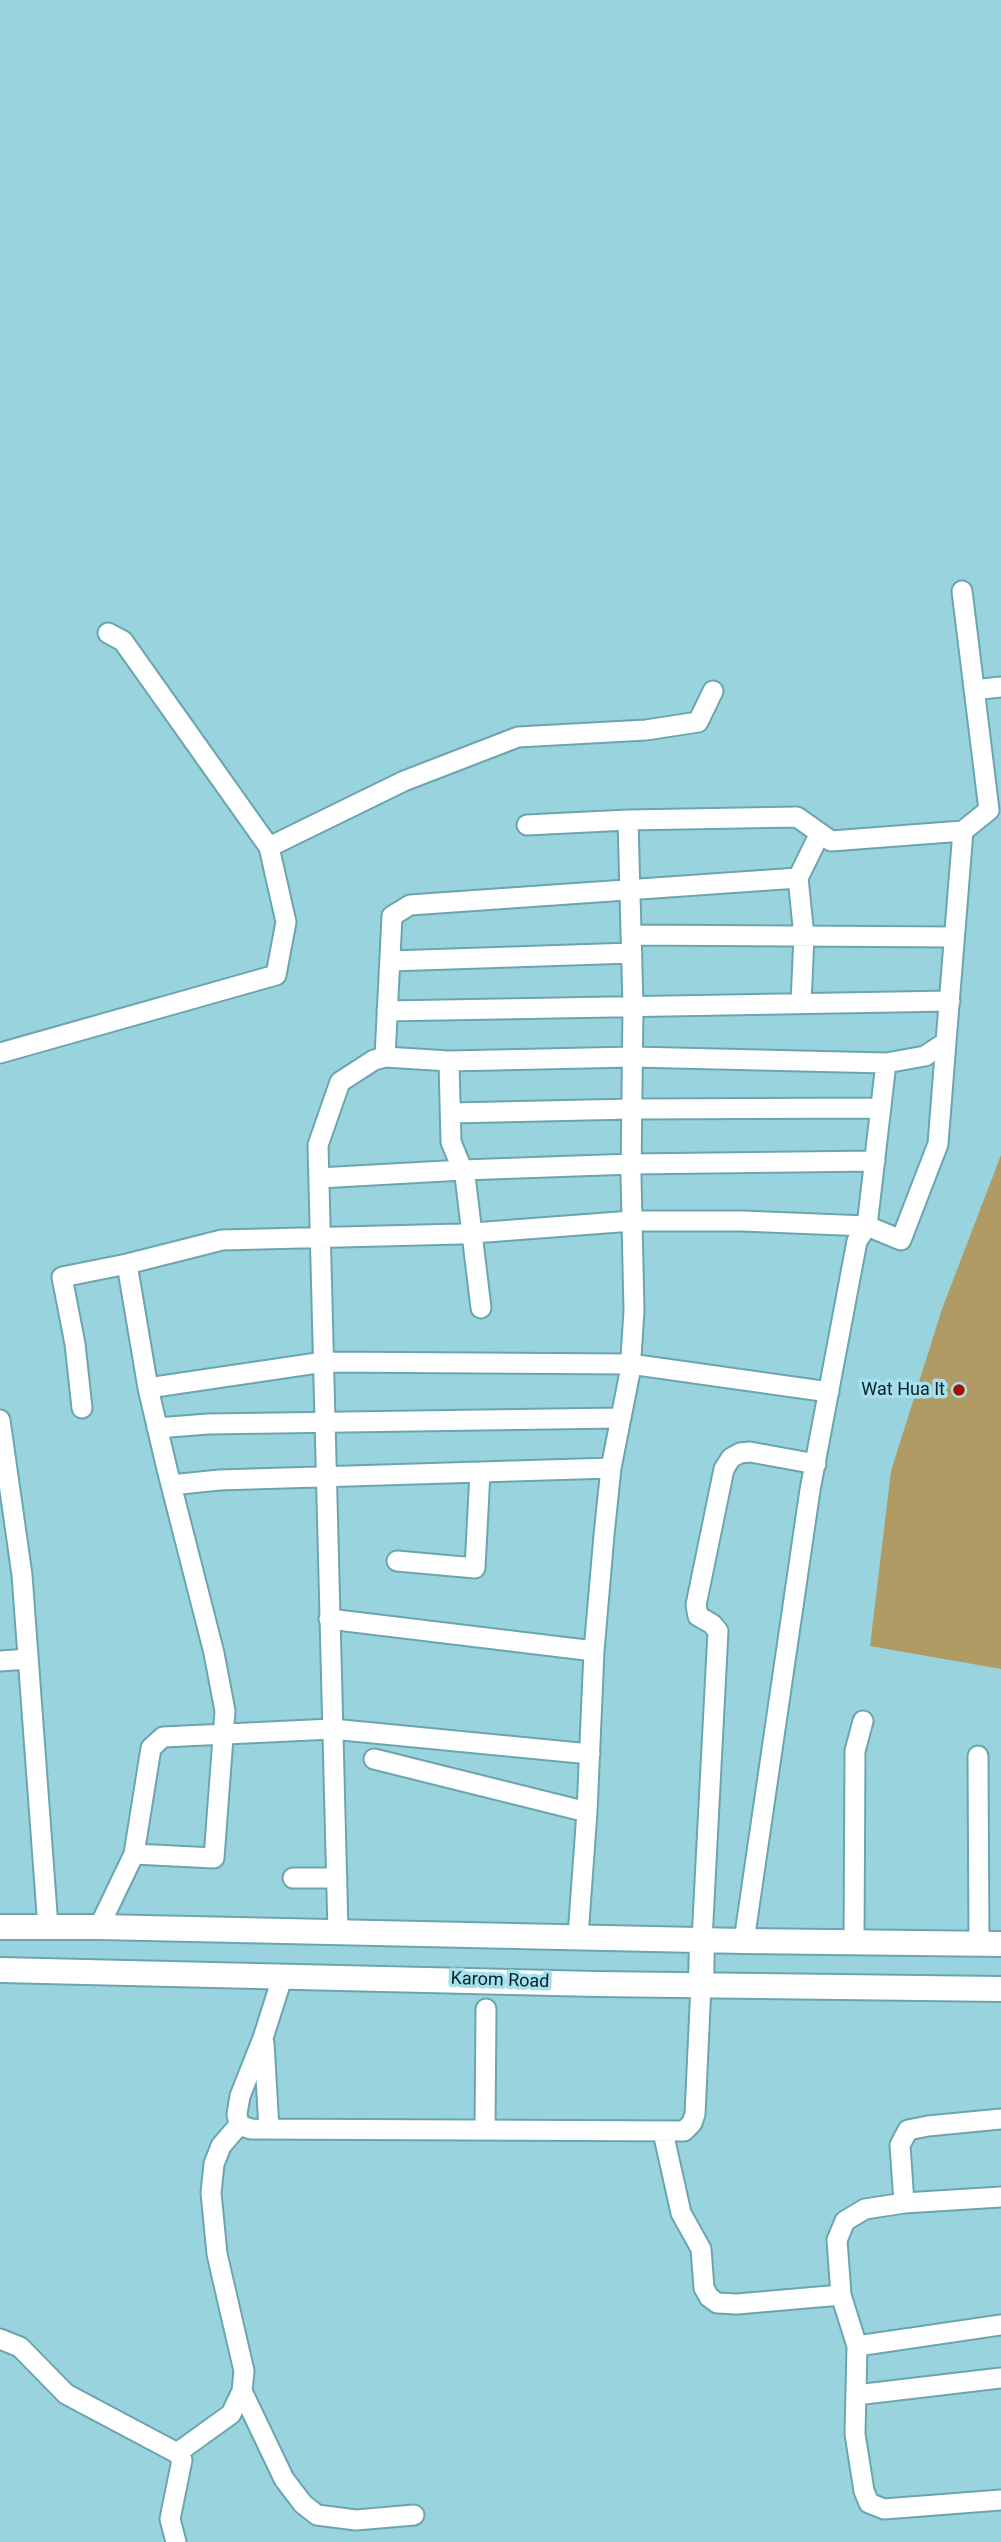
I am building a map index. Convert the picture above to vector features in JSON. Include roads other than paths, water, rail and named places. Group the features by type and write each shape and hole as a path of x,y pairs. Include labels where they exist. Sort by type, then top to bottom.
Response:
{"main road":[{"path":"0,1927 990,1944"},
{"path":"701,1985 702,1940"},
{"name":"Karom Road","path":"0,1970 1001,1989"}],"street":[{"path":"527,825 797,817 831,841 963,831 995,810 974,690 962,591"},
{"path":"0,1053 276,975 286,922 269,847 123,641 108,633"},
{"path":"974,690 1001,687"},
{"path":"269,847 404,781 518,737 646,730 698,722 713,691"},
{"path":"578,1936 594,1651 611,1468 630,1364 634,1311 633,1006 628,820"},
{"path":"82,1408 75,1344 62,1277 222,1240 472,1233 632,1221 742,1221 867,1226 901,1240 938,1144 963,831"},
{"path":"801,1003 804,936 798,878 820,833"},
{"path":"385,1057 392,916 410,905 798,878"},
{"path":"390,961 631,944 804,936 954,937"},
{"path":"387,1011 950,1001"},
{"path":"338,1931 318,1145 340,1082 374,1060 385,1057 449,1061 633,1057 886,1063 925,1056 946,1042"},
{"path":"449,1061 451,1142 463,1170 481,1308"},
{"path":"744,1941 808,1504 857,1241 867,1226 886,1063"},
{"path":"450,1113 881,1108"},
{"path":"319,1178 632,1164 874,1161"},
{"path":"127,1264 148,1388 214,1653 225,1711 214,1858 134,1854"},
{"path":"148,1388 324,1362 630,1364 829,1392"},
{"path":"157,1428 208,1424 621,1418"},
{"path":"0,1420 2,1451 22,1575 48,1927"},
{"path":"702,1940 718,1631 712,1624 701,1620 695,1611 724,1469 731,1458 750,1452 816,1464"},
{"path":"171,1485 219,1480 611,1468"},
{"path":"397,1561 475,1568 480,1472"},
{"path":"329,1619 594,1651"},
{"path":"0,1661 28,1659"},
{"path":"854,1942 855,1760 863,1721"},
{"path":"99,1927 134,1854 151,1748 163,1737 332,1729 590,1754"},
{"path":"978,1756 990,1944"},
{"path":"374,1759 587,1812"},
{"path":"293,1878 337,1878"},
{"path":"239,2125 237,2115 240,2096 264,2038 282,1975"},
{"path":"239,2125 251,2129 684,2131 692,2123 695,2114 701,1985"},
{"path":"485,2129 486,2009"},
{"path":"264,2038 269,2129"},
{"path":"904,2203 900,2144 908,2130 1001,2119"},
{"path":"177,2453 231,2414 242,2391 244,2371 217,2254 211,2193 214,2165 221,2146 239,2125"},
{"path":"663,2132 681,2213 701,2249 705,2288 709,2297 717,2303 737,2304 841,2295"},
{"path":"1001,2197 904,2203 865,2209 845,2221 837,2240 841,2295 858,2346 855,2434 864,2491 869,2503 884,2509 1001,2500"},
{"path":"858,2346 1001,2325"},
{"path":"0,2339 20,2347 66,2395 177,2453 182,2460 170,2519 176,2542"},
{"path":"856,2395 1001,2378"},
{"path":"242,2391 284,2479 303,2504 317,2515 356,2520 414,2515"}],"place":[{"name":"Wat Hua It","path":"959,1390"}]}
